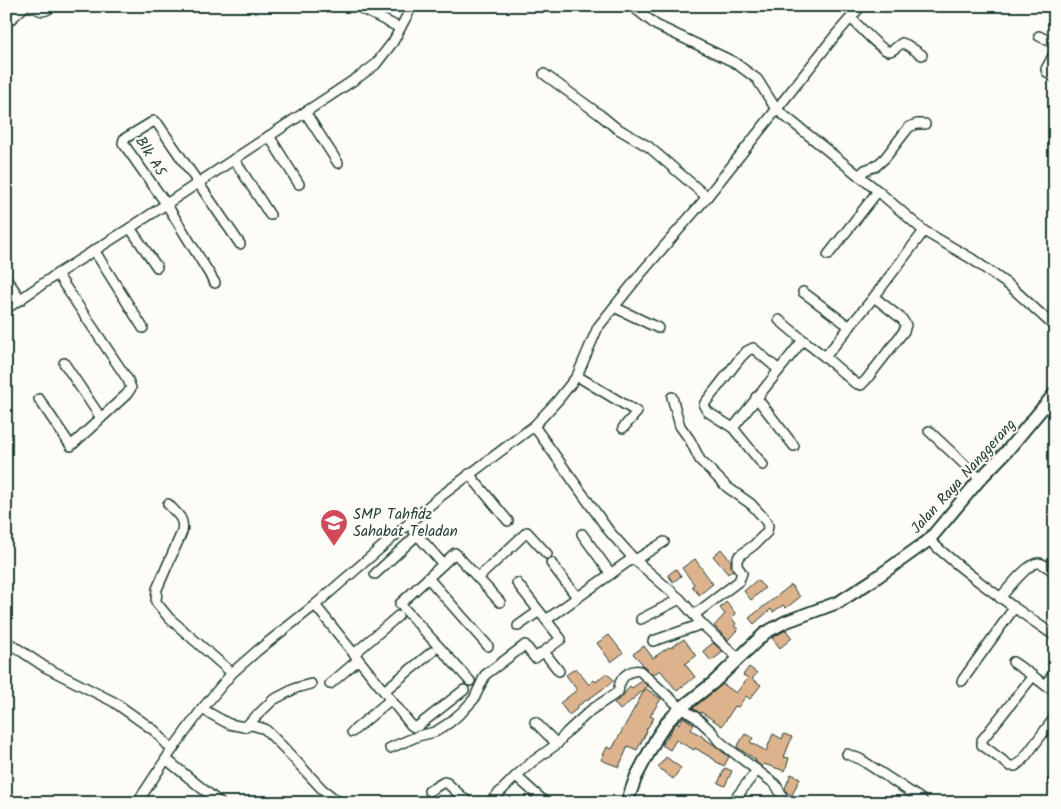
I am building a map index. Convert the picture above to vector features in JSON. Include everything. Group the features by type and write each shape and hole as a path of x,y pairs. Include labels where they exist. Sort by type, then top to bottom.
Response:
{"street":[{"path":"6,24 24,6"},
{"path":"33,6 42,12 52,6"},
{"path":"13,304 375,65 392,42 412,6"},
{"path":"632,6 656,25 734,62 756,79 776,109 878,191 924,231 972,259 1010,286 1055,327"},
{"path":"137,803 172,750 232,673 315,605 437,498 534,426 558,400 577,376 598,327 707,197 834,37 861,6"},
{"path":"358,7 400,28"},
{"path":"851,18 884,49 890,51 902,43 922,55"},
{"path":"1039,36 1055,44"},
{"path":"1055,52 1046,69 1055,78"},
{"path":"544,74 615,127 649,147 707,197"},
{"path":"305,112 338,162"},
{"name":"Blk A5","path":"166,204 123,143 124,139 154,121 157,122 199,182"},
{"path":"859,176 865,170 876,166 885,158 909,127 925,124"},
{"path":"269,136 299,184"},
{"path":"234,159 270,215"},
{"path":"199,182 240,244"},
{"path":"828,254 878,191"},
{"path":"166,204 215,283"},
{"path":"130,228 157,267"},
{"path":"825,357 924,231"},
{"path":"94,250 143,328"},
{"path":"38,399 70,446 127,394 131,388 128,380 57,274"},
{"path":"6,278 13,304"},
{"path":"803,292 850,327"},
{"path":"6,293 13,304"},
{"path":"779,320 855,383 861,385 904,331 906,324 874,297"},
{"path":"614,307 658,328"},
{"path":"732,428 803,340"},
{"path":"763,465 732,428 708,412 704,406 741,357 753,348 780,370"},
{"path":"64,363 101,418"},
{"path":"577,376 636,412 623,428"},
{"name":"Jalan Raya Nanggerang","path":"628,803 636,778 657,736 668,720 712,683 765,633 784,622 839,602 929,540 980,479 1007,451 1055,392"},
{"path":"672,396 680,426 690,440 700,460 727,487 751,504 766,520 768,526 767,532 754,546 739,556 737,566 742,574 739,581 694,615"},
{"path":"756,397 794,446"},
{"path":"534,426 609,531 634,559 680,599 702,624 738,658"},
{"path":"929,431 980,479"},
{"path":"469,474 508,521"},
{"path":"168,504 182,519 184,525 156,590 156,602 169,618 232,673"},
{"path":"408,524 443,564"},
{"path":"478,578 527,532 547,554"},
{"path":"582,534 611,574"},
{"path":"375,574 417,535"},
{"path":"929,540 946,556 1000,598 1055,636"},
{"path":"546,620 611,574 664,542"},
{"path":"470,681 400,604 455,553 500,602"},
{"path":"1000,598 1028,567 1035,562 1042,564 1055,573"},
{"path":"552,563 578,598"},
{"path":"428,578 488,646"},
{"path":"390,748 418,736 435,732 449,723 474,699 485,675 525,645 535,658 561,639 517,583"},
{"path":"641,619 680,599"},
{"path":"315,605 411,726 416,727 464,690"},
{"path":"962,681 1014,608"},
{"path":"518,626 539,611"},
{"path":"330,684 398,616"},
{"path":"653,642 702,624"},
{"path":"6,641 45,667 114,702 155,731 172,750"},
{"path":"384,691 432,652"},
{"path":"544,652 559,671"},
{"path":"1013,662 1055,692"},
{"path":"489,803 532,762 557,744 591,710 618,692 620,683 628,673 635,670 640,671 681,708 697,718 725,746 775,784 785,803"},
{"path":"1045,685 1055,672"},
{"path":"1033,676 982,740 982,745 1010,766 1015,766 1022,761 1055,717"},
{"path":"244,727 273,700 296,688 311,684"},
{"path":"352,732 390,700"},
{"path":"202,710 228,724 244,727 252,725 265,729 322,789 340,803"},
{"path":"535,722 557,744"},
{"path":"847,754 860,759 921,799 924,803"},
{"path":"166,759 220,803"},
{"path":"732,803 757,770"},
{"path":"516,776 546,803"},
{"path":"429,791 444,782 469,803"}],"building":[{"path":"721,549 731,561 733,570 728,574 713,556"},
{"path":"695,559 713,584 699,595 692,586 694,584 682,568"},
{"path":"676,569 681,576 673,582 668,575"},
{"path":"757,580 765,588 751,600 744,591"},
{"path":"791,585 800,597 786,608 783,605 773,612 771,609 754,624 749,618"},
{"path":"726,602 736,614 732,618 736,624 734,626 738,629 728,640 714,626 725,614 720,608"},
{"path":"786,630 792,638 780,648 772,638"},
{"path":"609,635 623,653 611,662 597,643"},
{"path":"684,639 696,656 685,664 695,677 677,691 660,670 653,675 641,665 642,663 633,654 644,646 653,658"},
{"path":"713,643 723,652 711,661 703,651"},
{"path":"749,667 757,673 752,679 761,685 750,699 746,696 738,707 735,706 722,726 693,708 723,684 736,693 748,678 743,675"},
{"path":"576,668 589,685 594,680 596,682 606,673 614,680 576,707 577,709 569,715 560,703 577,690 566,675"},
{"path":"642,681 648,686 645,688 661,699 650,716 654,718 637,750 628,746 619,767 601,760 607,747 612,749 645,689 620,710 614,703 622,697 630,686 632,688"},
{"path":"683,717 694,724 691,730 729,757 724,766 695,748 694,750 676,740 670,750 662,745 677,722 679,724"},
{"path":"745,734 753,738 750,742 766,751 773,734 782,739 784,734 792,737 784,757 789,758 785,771 764,764 762,767 756,760 737,747"},
{"path":"666,757 681,768 673,779 658,767"},
{"path":"725,768 732,771 725,786 718,783"},
{"path":"791,774 800,778 792,795 787,793 785,788"}],"place":[{"name":"SMP Tahfidz Sahabat Teladan","path":"334,547"}]}
